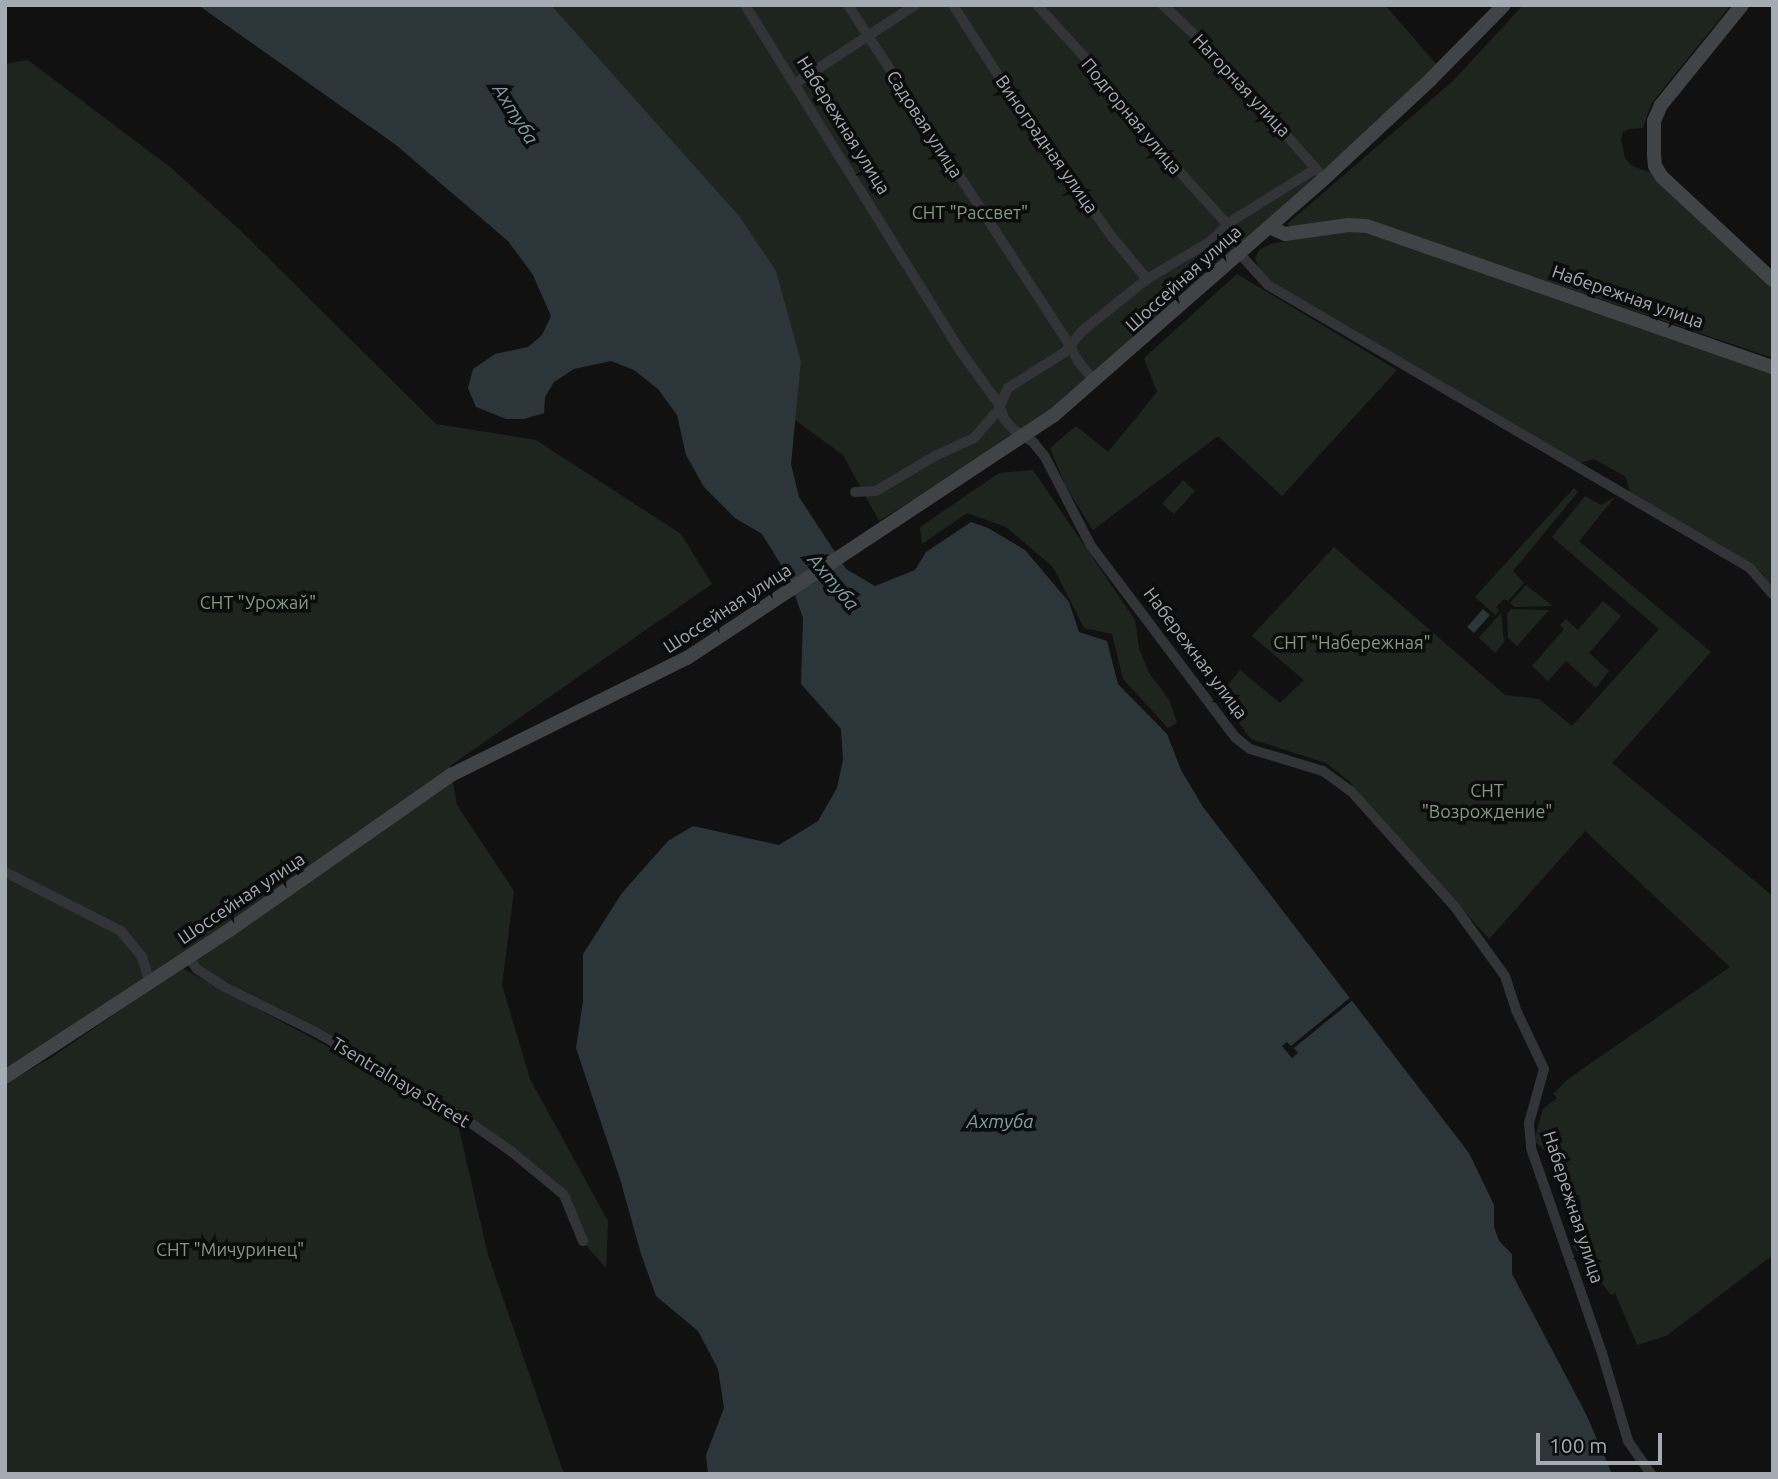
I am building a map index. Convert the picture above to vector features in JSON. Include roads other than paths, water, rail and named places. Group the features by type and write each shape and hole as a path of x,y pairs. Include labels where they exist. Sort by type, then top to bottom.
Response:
{"street":[{"name":"Набережная улица","path":"745,5 962,353 1014,430 1025,435 1045,457 1091,546 1235,737 1250,749 1323,771 1352,791 1455,907 1505,976 1516,1010 1544,1069 1529,1123 1531,1148 1602,1353 1628,1441 1650,1474"},
{"name":"Садовая улица","path":"848,5 1095,382"},
{"path":"796,83 915,5"},
{"name":"Виноградная улица","path":"953,5 1022,111 1112,237 1147,279"},
{"name":"Подгорная улица","path":"1037,5 1090,63 1137,125 1228,225"},
{"name":"Нагорная улица","path":"1163,5 1216,55 1308,156 1320,173"},
{"name":"Шоссейная улица","path":"5,1077 150,983 451,775 672,667 1054,416 1269,227 1320,173 1430,80 1504,5"},
{"path":"1742,5 1661,105 1654,121 1653,143 1656,166 1662,177 1773,280"},
{"path":"855,492 876,492 935,456 974,438 999,406 1008,388 1070,347 1081,331 1147,279 1210,241 1228,225 1320,173"},
{"name":"Набережная улица","path":"1269,227 1284,234 1348,225 1367,226 1773,367"},
{"path":"1239,253 1268,285 1750,568 1773,594"},
{"path":"5,872 121,931 142,957 150,983"},
{"name":"Tsentralnaya Street","path":"188,957 197,970 225,987 316,1032 465,1119 512,1152 564,1195 583,1241"}],"water":[{"name":"Ахтуба","path":"198,5 551,5 739,216 776,271 801,362 791,464 799,497 846,569 875,586 915,570 926,552 971,522 988,528 1025,550 1069,602 1079,632 1107,641 1118,684 1167,734 1181,770 1203,807 1469,1153 1494,1205 1494,1227 1499,1241 1512,1254 1512,1274 1586,1414 1612,1474 708,1474 706,1455 724,1408 718,1369 698,1331 656,1296 641,1254 620,1179 576,1048 583,1001 583,954 622,893 668,841 693,826 779,845 818,821 837,788 843,760 841,729 801,684 803,618 788,576 762,534 735,518 704,487 686,455 677,415 658,389 634,370 611,361 574,369 554,382 545,397 544,413 524,419 506,419 476,407 468,388 473,369 495,354 528,347 542,335 551,316 533,275 508,241 396,145"},
{"path":"1483,609 1490,615 1474,633 1467,627"}],"park label":[{"name":"СНТ \"Рассвет\"","path":"970,212"},
{"name":"СНТ \"Урожай\"","path":"258,602"},
{"name":"СНТ \"Набережная\"","path":"1352,642"},
{"name":"СНТ \"Возрождение\"","path":"1487,801"},
{"name":"СНТ \"Мичуринец\"","path":"230,1249"}]}
